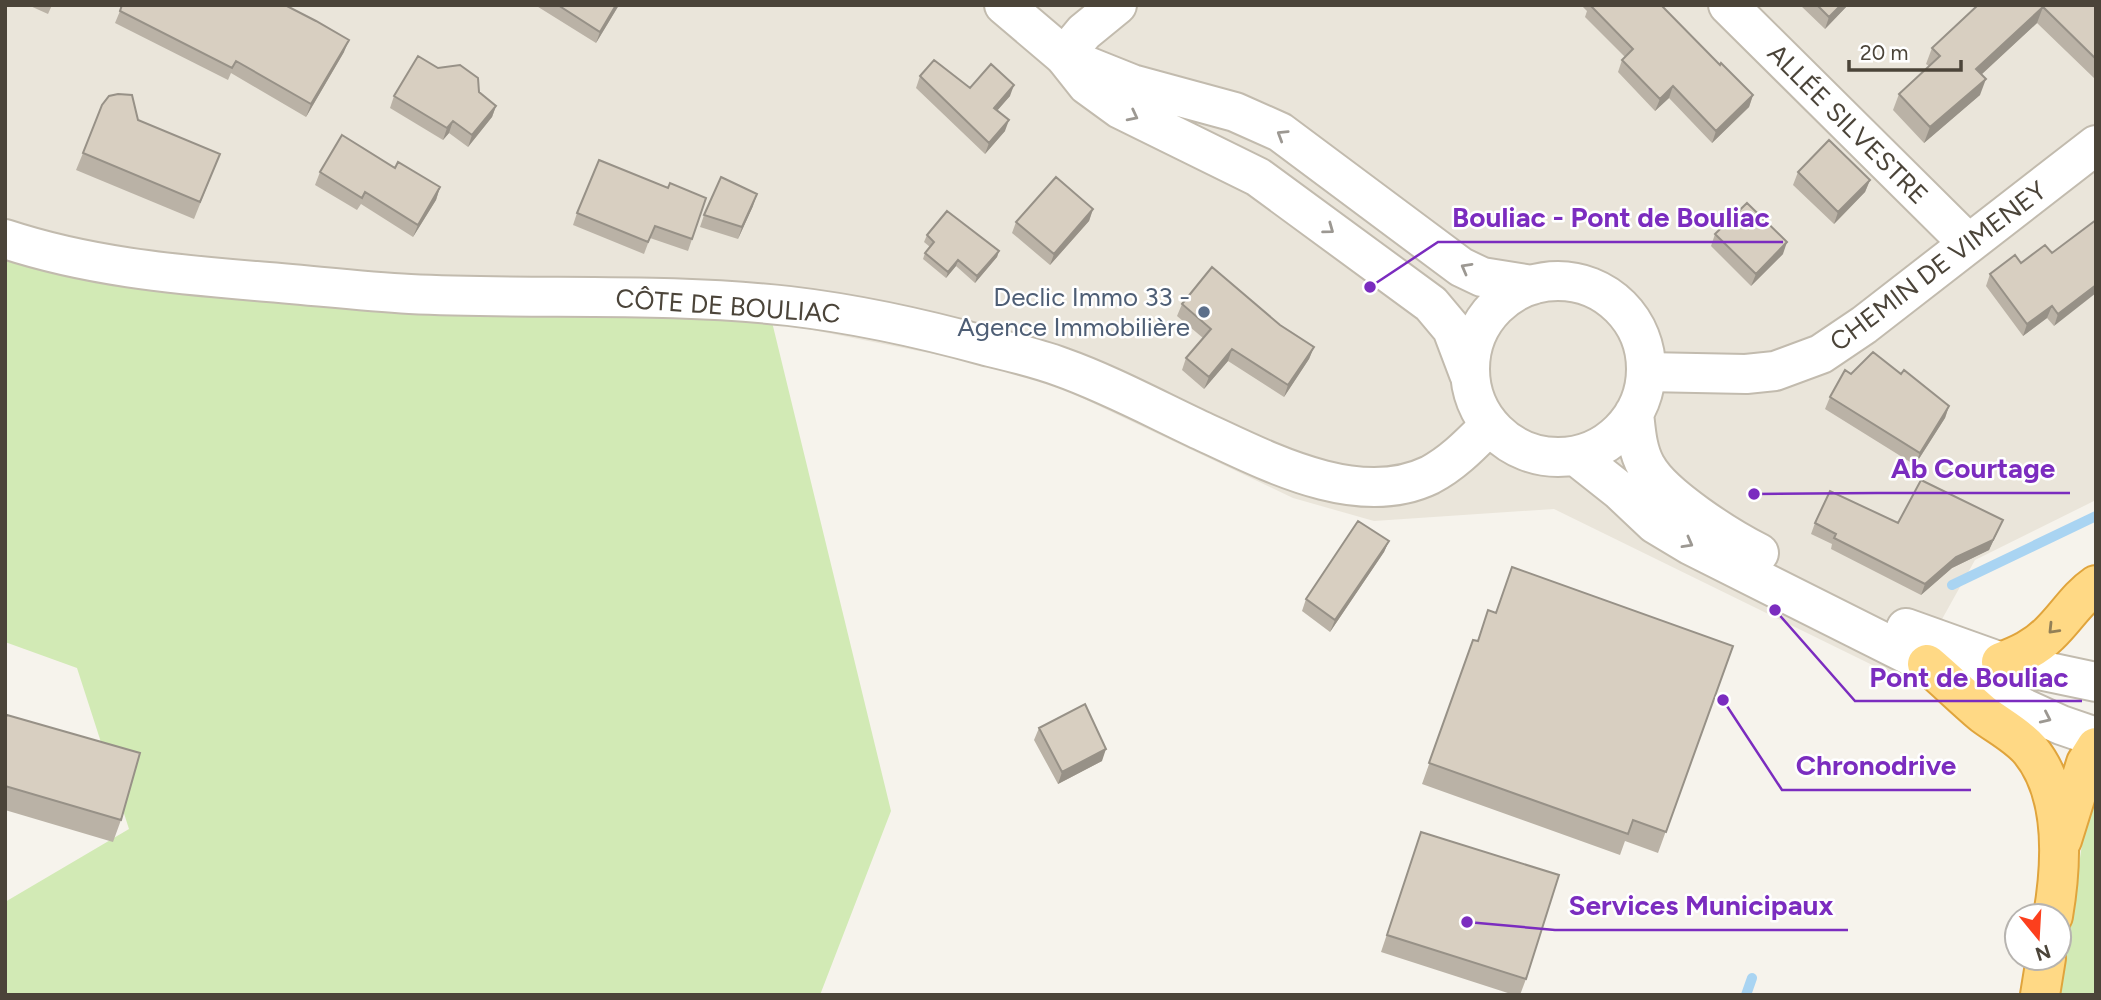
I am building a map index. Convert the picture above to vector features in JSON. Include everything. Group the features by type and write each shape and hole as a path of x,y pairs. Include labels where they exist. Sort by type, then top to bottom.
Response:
{"highway":[{"path":"2001,662 2028,651 2049,634 2085,592 2096,585"},
{"path":"1927,664 1984,715 2020,741 2040,765 2054,806 2060,848 2055,902"},
{"path":"2060,848 2085,763 2096,747"},
{"path":"2040,995 2044,972"}],"street":[{"path":"1004,5 1064,56 1087,85 1102,97 1120,109 1258,177 1431,304 1452,329 1469,374 1475,401 1489,426 1507,442 1528,453 1552,458 1576,456 1603,446 1625,428 1634,413 1640,402 1646,372 1643,344 1631,319 1612,299 1587,285 1560,281 1532,285 1505,298 1485,319 1472,345 1469,374"},
{"path":"1064,56 1084,32 1117,5"},
{"name":"ALLÉE SILVESTRE","path":"1728,5 1968,243"},
{"path":"1064,56 1132,84 1235,112 1280,132 1461,267 1482,276 1532,285"},
{"path":"1192,144 1208,103"},
{"name":"CHEMIN DE VIMENEY","path":"1646,372 1703,375 1765,372 1821,355 1864,325 2096,145"},
{"name":"CÔTE DE BOULIAC","path":"5,239 72,258 179,275 411,293 720,301 852,314 919,328 1062,367 1280,466 1322,480 1360,486 1390,486 1431,474 1460,454 1489,426"},
{"path":"1634,413 1638,445 1647,467 1657,480 1706,522 1751,549 1897,625 1938,641 2001,662 2096,682"},
{"path":"1576,456 1656,524 1689,545 1927,664 2061,725 2096,737"}],"shaded area":[{"path":"5,5 2096,5 2096,500 1975,560 1907,682 1554,509 1374,521 1293,498 1038,377 1015,370 772,322 367,307 49,270 5,260"}],"green space":[{"path":"5,260 49,270 367,307 772,322 891,811 820,995 5,995 5,902 129,829 77,668 5,642"},
{"path":"2096,783 2096,995 2057,995 2061,972 2073,972 2073,907 2087,809"}],"building":[{"path":"122,5 285,5 349,40 311,104 236,61 232,68 120,11"},
{"path":"558,5 616,5 600,32"},
{"path":"1590,5 1661,5 1753,95 1716,131 1673,86 1660,99 1622,60 1633,49"},
{"path":"1817,5 1841,5 1829,17"},
{"path":"1978,5 2096,5 2096,59 2043,7 1976,69 1986,79 1930,127 1899,94 1940,56 1932,48"},
{"path":"418,56 438,68 460,65 478,78 479,92 496,106 472,135 453,121 447,128 394,96"},
{"path":"934,60 970,88 991,64 1014,85 994,108 1009,120 989,143 920,76"},
{"path":"132,95 138,120 220,154 200,202 83,153 102,105 109,96"},
{"path":"342,135 395,168 398,162 440,187 418,225 365,192 362,198 320,172"},
{"path":"1829,140 1870,180 1838,212 1798,172"},
{"path":"599,160 668,188 670,183 706,198 692,239 655,226 648,242 577,213"},
{"path":"721,177 757,194 742,227 704,215"},
{"path":"1056,177 1093,209 1054,254 1016,222"},
{"path":"1747,203 1787,242 1756,274 1715,234"},
{"path":"947,211 999,251 977,276 958,260 948,272 925,253 934,242 927,235"},
{"path":"2096,220 2096,285 2058,314 2052,306 2027,324 1990,274 2015,255 2021,263 2045,245 2052,253"},
{"path":"1212,267 1280,325 1314,347 1288,385 1232,349 1209,377 1186,358 1211,329 1182,304"},
{"path":"1873,352 1901,374 1904,370 1949,406 1920,453 1830,397 1845,370 1851,374"},
{"path":"1921,480 2003,520 1993,540 1956,557 1925,584 1834,538 1836,534 1815,523 1830,491 1898,523"},
{"path":"1358,521 1389,541 1335,620 1306,599"},
{"path":"1512,567 1733,646 1666,832 1633,820 1628,834 1429,763 1473,640 1478,641 1488,610 1496,613"},
{"path":"1085,704 1106,749 1062,772 1039,728"},
{"path":"7,715 140,753 121,820 5,786"},
{"path":"1421,832 1559,875 1526,979 1387,935"}],"waterway":[{"path":"1952,585 2096,516"},
{"path":"1746,995 1752,978"}],"place":[{"name":"Bouliac - Pont de Bouliac","path":"1370,287"},
{"name":"Declic Immo 33 - Agence Immobilière","path":"1204,312"},
{"name":"Ab Courtage","path":"1754,494"},
{"name":"Pont de Bouliac","path":"1775,610"},
{"name":"Chronodrive","path":"1723,700"},
{"name":"Services Municipaux","path":"1467,922"}]}
